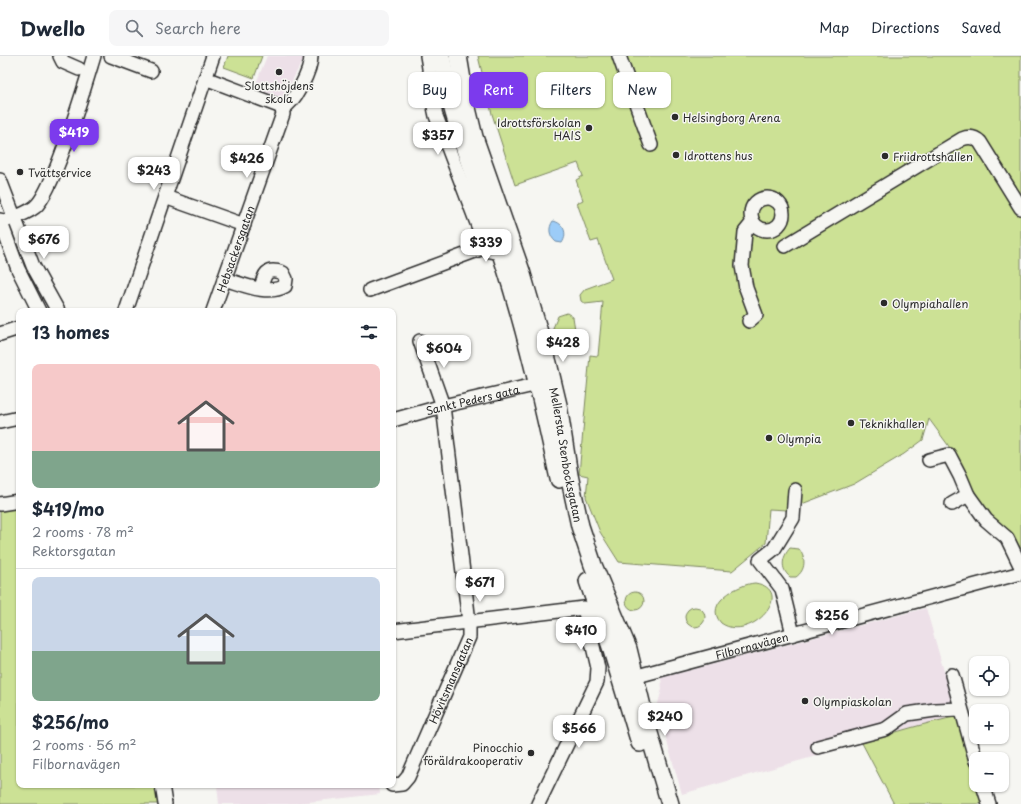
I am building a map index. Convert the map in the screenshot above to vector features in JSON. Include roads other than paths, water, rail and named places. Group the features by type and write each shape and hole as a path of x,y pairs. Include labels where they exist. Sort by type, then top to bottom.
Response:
{"main road":[{"name":"Mellersta Stenbocksgatan","path":"441,56 451,106 493,250 544,382 558,405 569,475 580,526 590,557 628,648 628,678 659,804"},
{"name":"Mellersta Stenbocksgatan","path":"458,56 466,104 476,145 521,271 544,382"},
{"name":"Mellersta Stenbocksgatan","path":"628,678 646,722 670,804"}],"street":[{"path":"60,56 63,62 79,69"},
{"path":"38,308 18,269 0,221 14,218 35,207 50,184 94,56"},
{"path":"111,56 151,71"},
{"path":"127,308 213,56"},
{"path":"205,78 279,106 282,109 290,104 308,72 311,56"},
{"name":"Mellersta Stenbocksgatan","path":"427,56 431,78 431,94 436,116 493,250"},
{"path":"619,56 651,145"},
{"name":"Hebsackersgatan","path":"214,308 283,114 282,109"},
{"path":"785,246 962,139 968,137 974,138 980,142 1021,208"},
{"path":"0,180 33,266 56,308"},
{"path":"165,197 244,225"},
{"path":"749,321 756,315 746,288 742,266 745,232 753,222"},
{"path":"370,290 493,250"},
{"path":"224,278 261,289"},
{"path":"0,334 16,329"},
{"name":"Hövitsmansgatan","path":"398,784 469,637 470,622 443,406 420,341"},
{"name":"Sankt Peders gata","path":"396,419 443,406 544,382"},
{"path":"0,422 16,419"},
{"path":"929,460 949,455 968,495 986,520 1007,538 1021,567"},
{"path":"793,634 782,589 760,560 774,549 793,518 795,490"},
{"path":"952,504 968,495"},
{"path":"0,504 16,501"},
{"name":"Filbornavägen","path":"628,678 1021,573"},
{"path":"396,631 584,608 598,668 597,682 538,804"},
{"path":"952,675 973,752"},
{"path":"818,747 886,729 907,714 935,710 961,709"},
{"path":"162,788 165,804"},
{"path":"985,792 989,804"}],"water":[{"path":"553,221 560,224 564,229 565,236 562,243 556,242 551,235 550,226"}],"place":[{"name":"Slottshöjdens skola","path":"279,72"},
{"name":"Helsingborg Arena","path":"675,117"},
{"name":"Idrottsförskolan HAIS","path":"589,128"},
{"name":"Idrottens hus","path":"676,155"},
{"name":"Friidrottshallen","path":"885,156"},
{"name":"Tvättservice","path":"20,172"},
{"name":"Olympiahallen","path":"884,303"},
{"name":"Teknikhallen","path":"851,423"},
{"name":"Olympia","path":"769,438"},
{"name":"Olympiaskolan","path":"805,701"},
{"name":"Pinocchio föräldrakooperativ","path":"531,753"}]}
